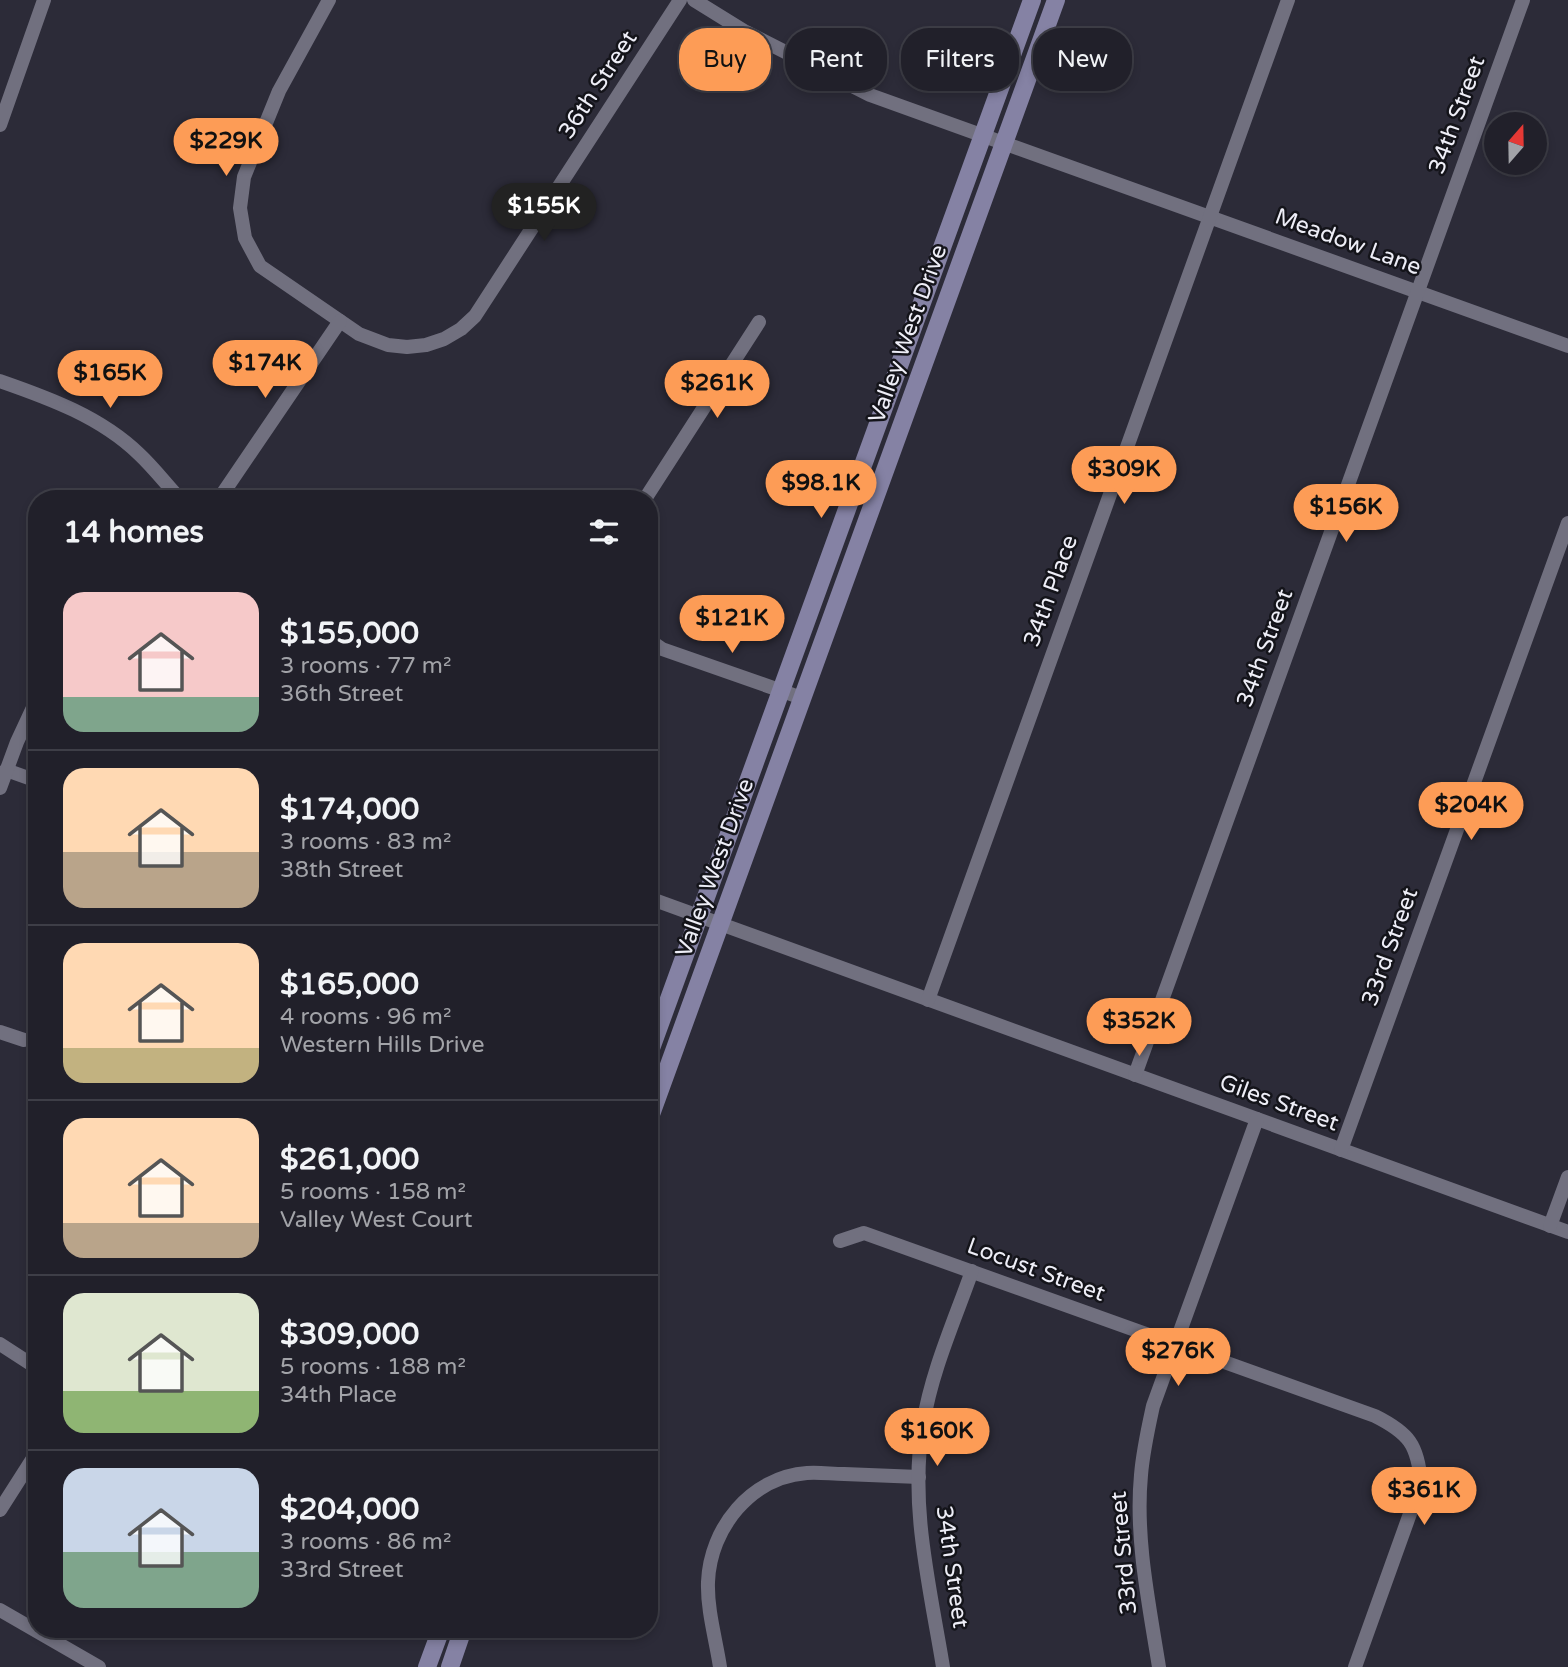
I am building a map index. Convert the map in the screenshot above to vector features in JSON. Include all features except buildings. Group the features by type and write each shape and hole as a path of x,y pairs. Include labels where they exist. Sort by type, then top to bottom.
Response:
{"main road":[{"name":"Valley West Drive","path":"658,1029 1032,0"},
{"name":"Valley West Drive","path":"658,1096 1056,0"},
{"path":"427,1667 438,1638"},
{"path":"450,1667 460,1638"}],"street":[{"path":"0,125 44,0"},
{"name":"36th Street","path":"329,0 279,91 244,177 240,208 245,238 260,266 359,334 387,345 407,347 444,339 475,316 680,0"},
{"name":"Meadow Lane","path":"694,0 744,31 870,95 1568,346"},
{"name":"34th Place","path":"928,1000 1288,0"},
{"name":"34th Street","path":"1135,1075 1523,0"},
{"path":"225,490 340,321"},
{"path":"651,490 759,322"},
{"path":"0,381 45,397 90,418 116,434 139,453 172,490"},
{"name":"33rd Street","path":"1341,1150 1568,523"},
{"path":"658,646 802,698"},
{"path":"0,788 28,720"},
{"path":"6,770 28,777"},
{"name":"Giles Street","path":"658,901 1568,1232"},
{"path":"0,1032 24,1041"},
{"name":"33rd Street","path":"1159,1667 1140,1529 1140,1476 1145,1441 1153,1406 1258,1119"},
{"path":"1550,1226 1568,1177"},
{"name":"Locust Street","path":"840,1241 864,1233 1374,1416 1397,1427 1410,1440 1419,1458 1421,1483 1354,1667"},
{"name":"34th Street","path":"943,1667 919,1524 919,1477 923,1424 935,1373 972,1271"},
{"path":"0,1344 28,1362"},
{"path":"0,1510 28,1466"},
{"path":"720,1667 708,1593 710,1561 728,1518 744,1501 762,1487 806,1473 919,1477"},
{"path":"0,1610 28,1626"},
{"path":"49,1638 99,1667"}]}
